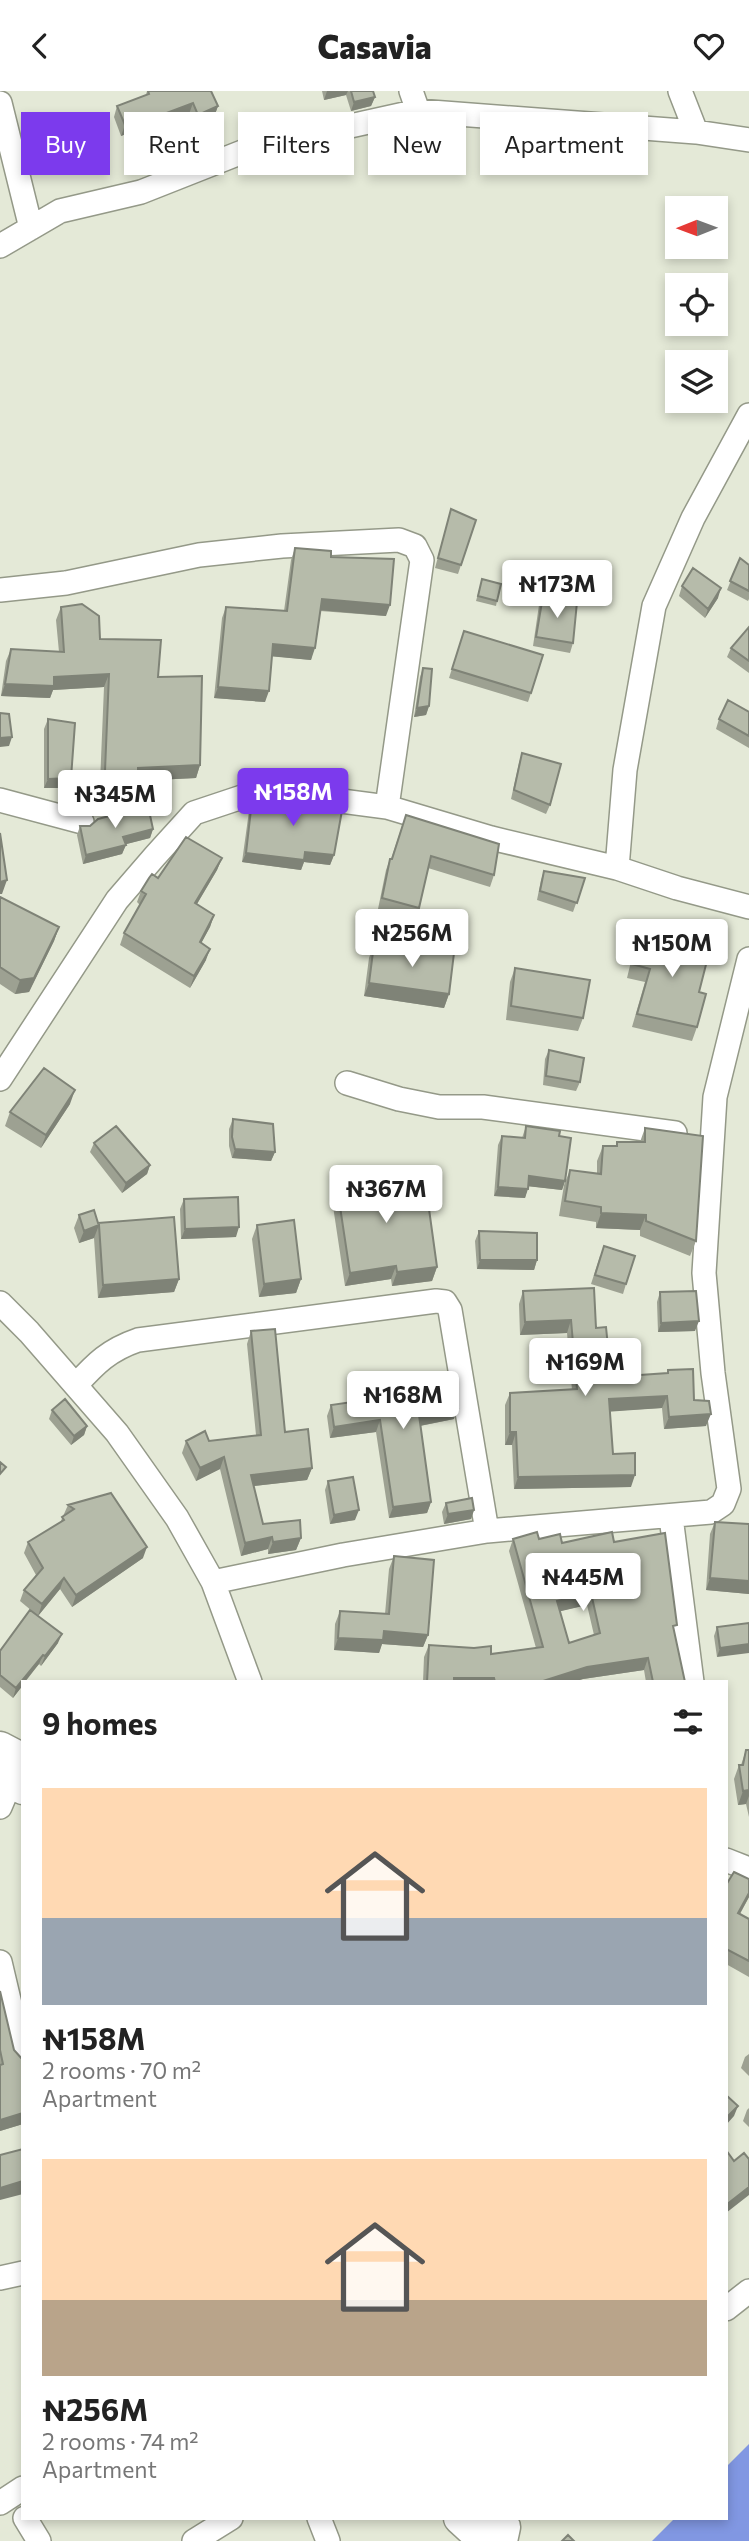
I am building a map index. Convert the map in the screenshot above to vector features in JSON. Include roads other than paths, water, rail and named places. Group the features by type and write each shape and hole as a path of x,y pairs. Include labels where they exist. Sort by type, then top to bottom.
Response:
{"main road":[{"path":"0,1748 11,1782"},
{"path":"462,2520 485,2541"},
{"path":"500,2520 505,2527 502,2541"}],"street":[{"path":"680,91 696,132"},
{"path":"0,246 60,211 141,192 255,147 414,101 749,139"},
{"path":"0,103 31,228"},
{"path":"617,867 625,770 654,606 693,518 745,429"},
{"path":"0,590 66,583 199,555 282,546 399,540 415,546 422,560 387,807"},
{"path":"0,1079 117,900 194,813 242,797 288,794 387,807 491,838 617,867 677,888 749,907"},
{"path":"0,800 82,822"},
{"path":"213,1582 342,1555 487,1531 671,1517 718,1509 727,1497 729,1489 713,1373 704,1273 715,1097 749,959"},
{"path":"347,1083 400,1099 439,1107 483,1107 713,1139"},
{"path":"76,1385 107,1354 138,1340 445,1302 450,1310 487,1531"},
{"path":"0,1303 29,1332 117,1433 177,1518 213,1582 249,1680"},
{"path":"671,1517 692,1680"},
{"path":"728,1861 749,1869"},
{"path":"0,1962 2,1987 21,2052"},
{"path":"0,2278 21,2273"},
{"path":"728,2307 749,2291"},
{"path":"26,2520 39,2541"},
{"path":"194,2541 228,2520"},
{"path":"320,2520 328,2541"}],"water":[{"path":"749,2444 749,2541 652,2541 673,2520 728,2520 728,2465"}]}
